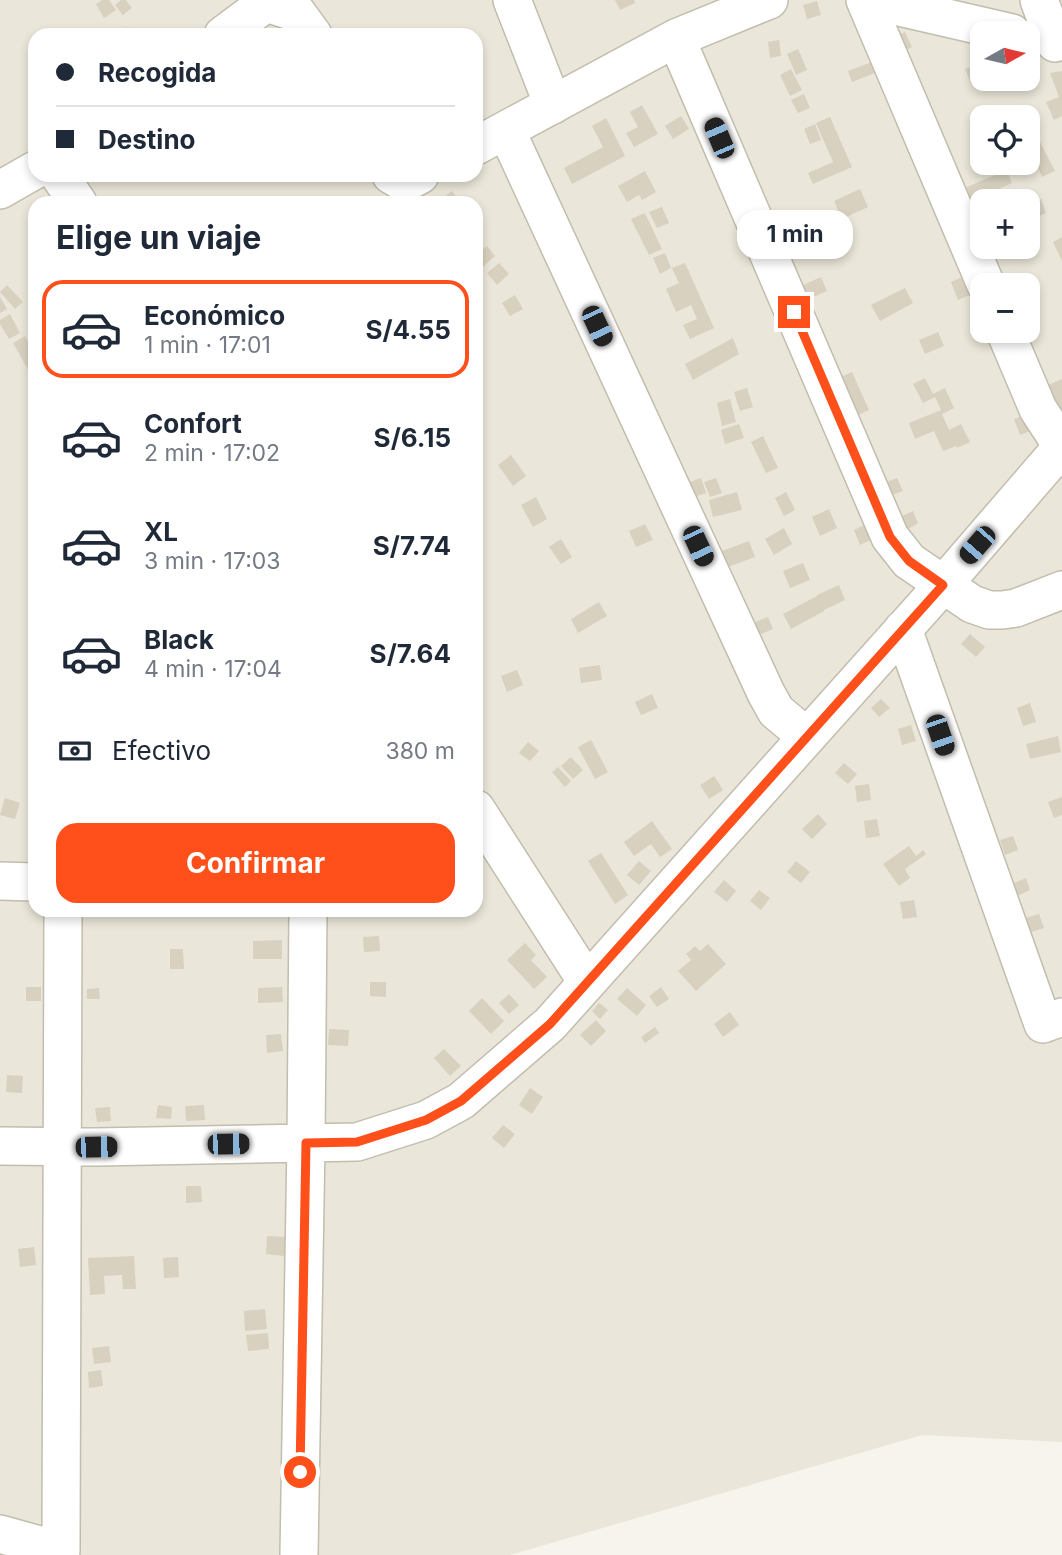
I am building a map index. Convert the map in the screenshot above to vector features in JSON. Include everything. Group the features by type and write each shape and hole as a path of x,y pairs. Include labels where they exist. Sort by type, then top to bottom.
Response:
{"street":[{"path":"512,0 553,104"},
{"path":"769,0 676,38 491,138 766,693 776,711 807,737"},
{"path":"867,0 970,23"},
{"path":"867,0 981,273"},
{"path":"1039,0 1048,41"},
{"path":"232,28 266,3 297,13 308,28"},
{"path":"676,38 890,537 909,561 972,604 989,610 1016,607 1062,590"},
{"path":"0,190 28,174"},
{"path":"0,1146 357,1142 426,1120 461,1101 550,1024 943,585 1062,446 1038,409 1010,343"},
{"path":"903,629 1043,1024 1062,1017"},
{"path":"487,844 587,982"},
{"path":"0,881 28,882"},
{"path":"0,1534 61,1551 63,917"},
{"path":"299,1554 308,917"}],"shaded area":[{"path":"0,0 1062,0 1062,1442 922,1435 510,1555 0,1555"}],"building":[{"path":"109,0 116,10 104,18 96,4"},
{"path":"126,0 132,8 123,15 115,5"},
{"path":"615,0 634,0 635,3 620,10"},
{"path":"817,1 821,15 807,19 803,5"},
{"path":"905,32 912,47 902,52 896,36"},
{"path":"779,40 781,56 770,58 768,42"},
{"path":"798,49 807,70 796,75 787,54"},
{"path":"872,62 875,73 852,82 848,71"},
{"path":"970,67 970,82 965,69"},
{"path":"791,69 802,90 790,96 780,75"},
{"path":"1062,71 1062,116 1054,120 1046,102 1059,97 1050,73"},
{"path":"804,94 810,108 798,113 791,100"},
{"path":"642,105 658,134 634,147 626,133 638,127 630,112"},
{"path":"681,116 689,129 673,139 665,126"},
{"path":"830,117 852,167 813,184 808,173 833,162 816,123"},
{"path":"606,118 625,156 572,184 564,168 603,147 592,126"},
{"path":"815,124 821,140 810,144 804,129"},
{"path":"1040,142 1055,171 1042,177 1040,172"},
{"path":"645,171 656,192 642,200 639,195 627,202 618,186"},
{"path":"995,175 1009,175 1012,183 999,189 970,189 970,202 966,204 962,189"},
{"path":"860,189 868,207 842,219 834,201"},
{"path":"1040,200 1046,213 1040,216"},
{"path":"662,207 669,223 657,228 649,212"},
{"path":"645,213 662,249 649,255 631,219"},
{"path":"1062,237 1062,261 1053,242"},
{"path":"487,246 495,256 483,267 483,250"},
{"path":"665,253 671,268 660,274 653,258"},
{"path":"499,263 509,274 497,285 487,273"},
{"path":"685,263 714,328 690,339 683,325 697,319 691,305 676,312 666,289 679,283 672,268"},
{"path":"966,275 970,284 970,295 958,300 951,282"},
{"path":"821,277 827,291 809,299 803,285"},
{"path":"7,285 23,302 15,309 0,292"},
{"path":"905,288 913,303 880,321 871,305"},
{"path":"515,295 523,309 510,316 502,303"},
{"path":"0,297 7,309 0,313"},
{"path":"10,314 20,333 9,339 0,320"},
{"path":"938,332 944,346 925,354 919,340"},
{"path":"25,336 28,342 28,370 13,343"},
{"path":"733,338 739,354 693,380 685,364"},
{"path":"852,372 869,410 856,416 839,378"},
{"path":"925,378 933,394 945,388 954,408 942,414 949,430 961,424 970,442 943,451 934,431 915,439 909,423 941,410 935,397 923,403 913,384"},
{"path":"1062,379 1062,420 1046,386"},
{"path":"747,388 753,407 740,411 734,392"},
{"path":"730,399 736,422 722,426 717,403"},
{"path":"1027,414 1033,430 1020,435 1014,419"},
{"path":"739,424 744,438 725,444 721,430"},
{"path":"763,436 778,468 766,473 751,442"},
{"path":"511,455 526,476 513,486 498,465"},
{"path":"701,478 706,493 692,498 687,483"},
{"path":"716,478 722,493 710,497 704,482"},
{"path":"897,478 903,491 892,495 886,482"},
{"path":"737,492 742,510 713,517 709,500"},
{"path":"786,492 795,510 784,516 775,498"},
{"path":"536,497 547,519 533,527 521,505"},
{"path":"829,509 837,528 820,536 812,517"},
{"path":"913,511 918,523 908,529 902,516"},
{"path":"868,523 875,538 860,545 854,530"},
{"path":"645,524 653,540 636,547 629,531"},
{"path":"784,528 792,544 774,555 765,539"},
{"path":"561,539 572,557 561,564 549,547"},
{"path":"749,541 755,557 717,571 711,555"},
{"path":"803,563 810,580 790,588 783,571"},
{"path":"839,585 845,600 791,629 783,614"},
{"path":"599,602 607,616 578,633 571,619"},
{"path":"768,617 773,629 752,638 747,625"},
{"path":"970,634 985,647 976,657 961,644"},
{"path":"600,665 602,680 581,683 579,668"},
{"path":"517,670 523,685 507,692 501,676"},
{"path":"652,694 658,708 641,715 635,702"},
{"path":"881,699 890,708 879,717 871,708"},
{"path":"1030,703 1036,722 1023,726 1017,708"},
{"path":"911,725 916,741 902,745 898,729"},
{"path":"1058,736 1061,752 1030,759 1026,744"},
{"path":"591,740 608,772 595,779 578,747"},
{"path":"528,742 539,751 530,761 519,753"},
{"path":"571,757 583,770 573,779 561,766"},
{"path":"844,763 857,774 848,784 835,773"},
{"path":"558,767 571,781 565,787 552,772"},
{"path":"714,776 723,790 709,799 700,785"},
{"path":"869,784 871,800 857,802 855,786"},
{"path":"1062,797 1062,815 1054,818 1048,802"},
{"path":"5,798 20,803 15,819 0,815"},
{"path":"818,814 827,824 812,839 802,829"},
{"path":"877,819 880,836 866,838 864,821"},
{"path":"652,821 672,849 660,857 651,844 634,856 624,842"},
{"path":"1013,836 1018,850 1005,855 1000,840"},
{"path":"909,846 916,856 923,850 926,854 905,869 910,878 899,886 883,864"},
{"path":"601,853 628,895 615,904 588,861"},
{"path":"639,861 651,871 639,885 627,875"},
{"path":"796,861 810,872 801,883 787,872"},
{"path":"1026,878 1030,890 1017,896 1012,884"},
{"path":"724,880 736,891 727,902 714,892"},
{"path":"759,890 770,898 761,910 750,901"},
{"path":"914,900 917,917 903,919 900,902"},
{"path":"1039,914 1044,928 1031,932 1026,918"},
{"path":"379,936 380,951 364,952 363,937"},
{"path":"282,940 282,959 253,959 253,941"},
{"path":"525,943 536,955 531,960 547,977 534,989 507,960"},
{"path":"708,944 726,964 696,991 678,971 691,960 686,954 695,946 700,951"},
{"path":"170,949 183,949 184,969 170,969"},
{"path":"370,982 386,982 386,997 370,996"},
{"path":"26,987 41,987 41,1001 26,1001"},
{"path":"282,987 283,1002 258,1003 258,988"},
{"path":"661,987 669,999 657,1007 649,996"},
{"path":"99,988 100,999 87,999 87,989"},
{"path":"627,988 646,1005 637,1016 617,999"},
{"path":"509,994 519,1005 509,1014 499,1003"},
{"path":"482,998 504,1021 491,1034 469,1011"},
{"path":"599,1003 608,1010 600,1019 592,1011"},
{"path":"730,1012 739,1025 723,1037 714,1024"},
{"path":"596,1020 606,1031 591,1046 580,1035"},
{"path":"655,1027 659,1033 645,1043 641,1037"},
{"path":"329,1029 349,1030 348,1046 328,1045"},
{"path":"281,1034 283,1051 267,1053 266,1035"},
{"path":"444,1049 461,1066 450,1076 434,1058"},
{"path":"7,1075 23,1076 22,1093 6,1092"},
{"path":"530,1088 543,1097 532,1114 519,1105"},
{"path":"158,1105 172,1107 171,1119 156,1118"},
{"path":"204,1105 205,1120 186,1121 185,1106"},
{"path":"110,1107 111,1121 97,1122 95,1108"},
{"path":"503,1125 515,1134 504,1148 492,1138"},
{"path":"186,1186 201,1186 202,1202 186,1203"},
{"path":"267,1236 285,1237 284,1256 266,1254"},
{"path":"34,1247 36,1265 20,1267 18,1249"},
{"path":"134,1256 136,1289 123,1289 122,1275 104,1276 105,1294 90,1295 88,1258"},
{"path":"178,1257 179,1277 164,1278 163,1258"},
{"path":"265,1309 267,1329 245,1331 244,1311"},
{"path":"268,1333 269,1349 248,1351 246,1335"},
{"path":"109,1346 111,1362 94,1364 92,1348"},
{"path":"101,1370 103,1386 89,1388 88,1372"}],"route":[{"path":"300,1472 306,1143 357,1142 426,1120 461,1101 550,1024 943,585 909,561 890,537 794,312"}]}
